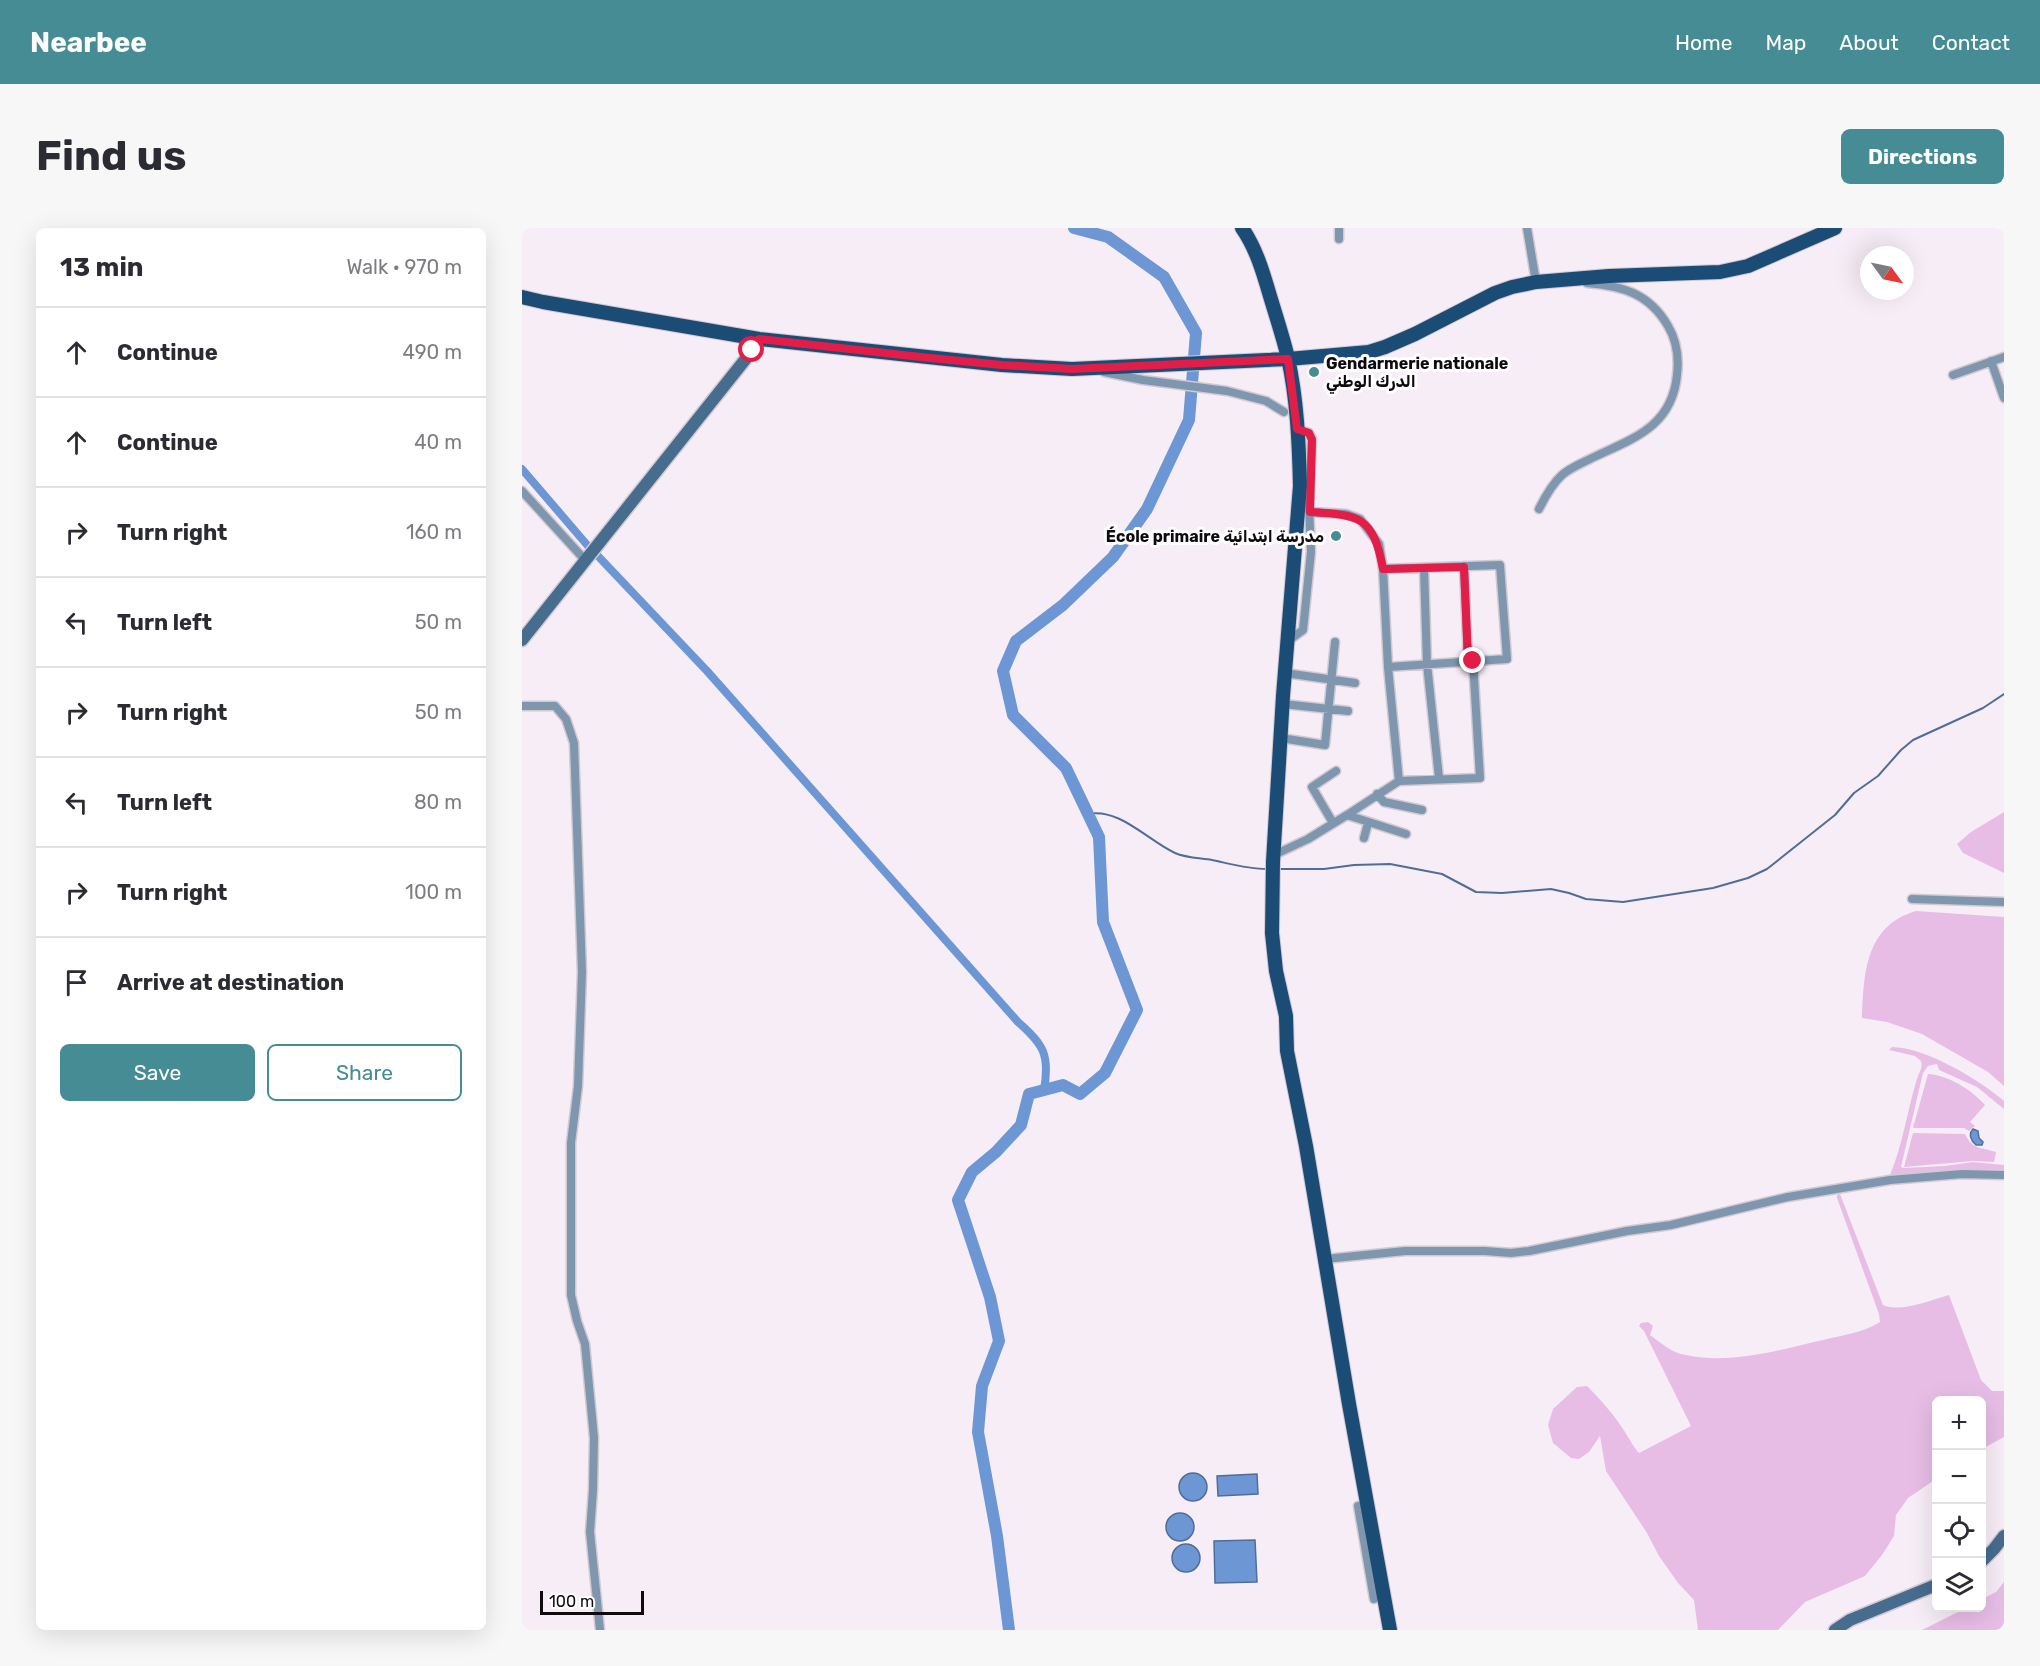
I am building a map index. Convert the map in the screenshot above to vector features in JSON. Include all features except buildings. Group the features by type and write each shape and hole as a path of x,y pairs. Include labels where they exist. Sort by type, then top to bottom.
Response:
{"main road":[{"path":"1242,228 1252,244 1264,275 1288,359 1297,429 1300,486 1273,864 1272,933 1276,971 1286,1016 1287,1051 1390,1630"},
{"path":"522,297 759,339 981,363 1048,368 1086,368 1288,359 1370,352 1415,334 1495,293 1536,282 1609,276 1720,272 1748,266 1835,228"},
{"path":"522,640 749,355 759,339"},
{"path":"1985,1558 2004,1536"},
{"path":"1986,1565 2004,1546"},
{"path":"1835,1630 1850,1620 1932,1587"},
{"path":"1845,1630 1853,1624 1932,1594"}],"street":[{"path":"1339,228 1340,239"},
{"path":"1527,228 1536,282"},
{"path":"1539,509 1546,495 1567,471 1641,435 1654,425 1670,402 1677,383 1675,339 1660,314 1644,299 1633,292 1611,285 1558,281"},
{"path":"1953,375 2004,357"},
{"path":"1991,361 2004,398"},
{"path":"1086,368 1143,380 1227,391 1266,400 1284,412"},
{"path":"1288,641 1303,630 1311,552 1312,440 1309,433 1297,429"},
{"path":"522,491 585,560"},
{"path":"1310,512 1346,514 1359,519 1378,544 1383,569 1388,667 1399,781"},
{"path":"1383,569 1500,565 1507,659 1388,667"},
{"path":"1273,864 1399,781 1480,778 1464,567"},
{"path":"1424,568 1427,664 1439,778"},
{"path":"1281,738 1325,745 1335,642"},
{"path":"1285,673 1355,683"},
{"path":"1283,704 1348,711"},
{"path":"522,706 555,706 566,719 574,744 582,972 578,1086 571,1143 571,1295 585,1344 594,1438 590,1532 600,1630"},
{"path":"1333,824 1312,788 1335,771"},
{"path":"1377,794 1384,802 1422,810"},
{"path":"1347,815 1406,834"},
{"path":"1364,838 1368,823"},
{"path":"1912,899 2004,902"},
{"path":"1325,1258 1405,1251 1521,1252 1671,1225 1788,1197 1890,1179 1962,1174 2004,1175"},
{"path":"1367,1505 1358,1506 1374,1599"}],"shaded area":[{"path":"2004,812 2004,873 1963,853 1957,844 1971,832"},
{"path":"1916,911 2004,917 2004,1086 1988,1072 1922,1034 1887,1022 1862,1018 1867,968 1877,940 1886,928 1899,918"},
{"path":"1892,1047 1920,1052 1951,1066 2004,1101 2004,1109 1977,1087 1939,1070 1937,1064 1928,1066 1923,1073 1901,1167 1945,1166 1973,1162 2004,1165 2004,1170 1977,1169 1890,1175 1922,1066 1921,1061 1915,1056 1889,1050"},
{"path":"1928,1074 1944,1077 1959,1084 1985,1105 1970,1122 1975,1126 1969,1131 1964,1128 1913,1128"},
{"path":"1913,1133 1965,1134 1974,1145 1996,1152 1994,1162 1973,1161 1904,1167"},
{"path":"1840,1194 1883,1305 1907,1307 1949,1295 1981,1380 1992,1391 2004,1391 2004,1437 1986,1447 1986,1396 1932,1396 1932,1482 1908,1498 1896,1515 1894,1536 1865,1576 1805,1602 1778,1630 1698,1630 1694,1600 1678,1583 1659,1556 1647,1533 1606,1471 1600,1436 1589,1452 1579,1459 1571,1458 1553,1443 1548,1425 1553,1409 1577,1387 1587,1386 1603,1402 1639,1453 1691,1426 1644,1331 1639,1326 1641,1323 1648,1322 1653,1326 1650,1335 1676,1352 1703,1358 1720,1358 1755,1355 1789,1348 1860,1331 1880,1322 1837,1195"},
{"path":"2004,1582 2004,1630 1922,1630 1958,1612 1986,1612 1986,1597 1996,1592"}],"water":[{"path":"1973,1129 1978,1131 1982,1145 1976,1145 1972,1139 1970,1135"},
{"path":"1193,1473 1203,1477 1207,1487 1203,1497 1193,1501 1183,1497 1179,1487 1183,1477"},
{"path":"1257,1474 1258,1494 1218,1496 1217,1476"},
{"path":"1180,1513 1190,1517 1194,1527 1190,1537 1180,1541 1170,1537 1166,1527 1170,1517"},
{"path":"1255,1540 1257,1582 1215,1583 1214,1541"},
{"path":"1186,1544 1196,1548 1200,1558 1196,1568 1186,1572 1176,1568 1172,1558 1176,1548"}],"waterway":[{"path":"1009,1630 997,1536 978,1432 982,1386 999,1341 990,1297 958,1200 972,1172 996,1152 1021,1125 1029,1094 1063,1085 1080,1094 1105,1073 1137,1010 1103,922 1099,837 1066,768 1013,715 1003,671 1016,641 1063,605 1113,557 1147,509 1189,420 1196,333 1164,277 1108,237 1074,228"},
{"path":"522,469 588,546"},
{"path":"597,555 707,671 1018,1022 1034,1037 1045,1059 1044,1090"},
{"path":"1279,869 1324,869 1390,864 1442,874 1476,892 1502,893 1551,889 1586,899 1623,902 1713,888 1748,878 1767,869 1835,815 1854,793 1878,776 1913,740 1983,708 2004,694"},
{"path":"1088,814 1100,813 1122,820 1179,855 1267,869"}],"place":[{"name":"Gendarmerie nationale الدرك الوطني","path":"1314,372"},
{"name":"École primaire مدرسة ابتدائية","path":"1336,536"}],"route":[{"path":"752,350 759,339 1002,365 1072,369 1288,359 1297,429 1309,433 1312,440 1310,512 1346,514 1359,519 1378,544 1383,569 1464,567 1468,661 1473,661"}]}
